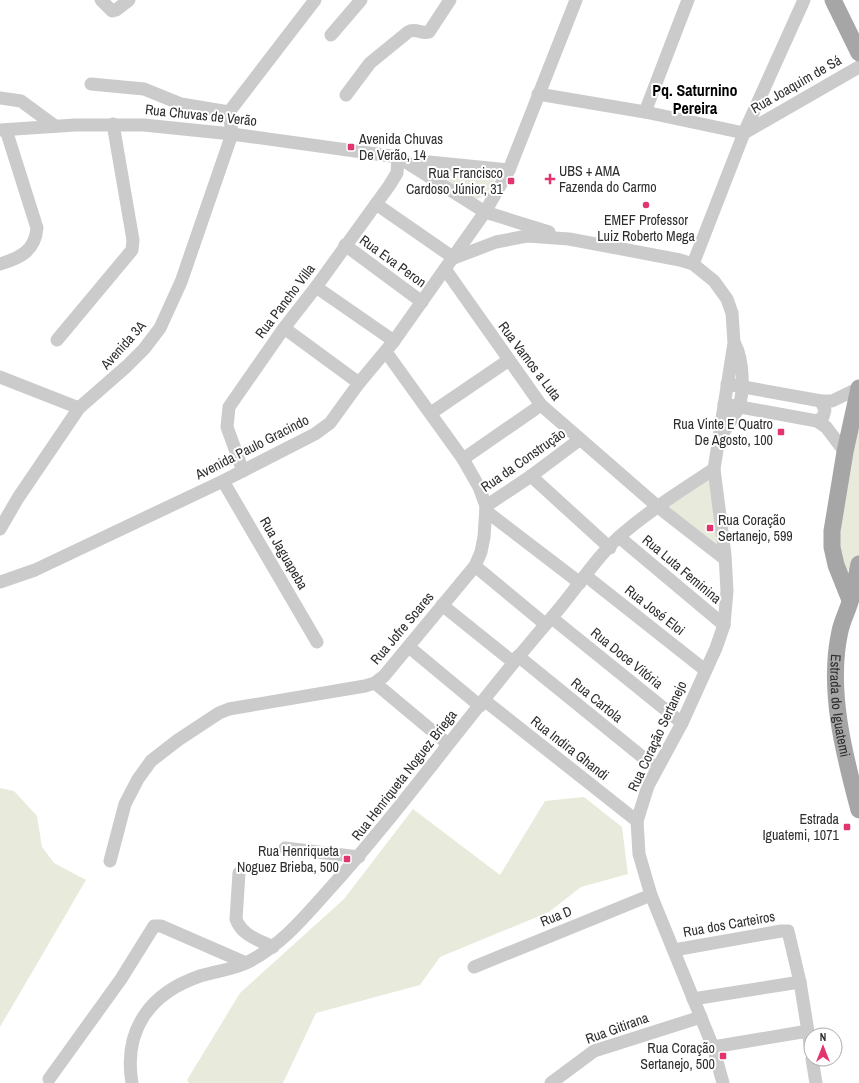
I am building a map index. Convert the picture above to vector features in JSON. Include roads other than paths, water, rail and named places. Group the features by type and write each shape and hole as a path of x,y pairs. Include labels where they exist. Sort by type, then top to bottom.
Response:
{"main road":[{"path":"830,2 859,53"},
{"path":"850,600 836,564 832,547 832,531 845,452 859,388"},
{"path":"836,564 847,570 859,566"},
{"name":"Estrada do Iguatemi","path":"859,566 840,631 836,664 836,711 841,738 859,810"}],"street":[{"path":"101,0 112,11 116,10 129,0"},
{"path":"232,134 229,112 315,0"},
{"path":"331,35 361,0"},
{"path":"346,96 370,63 408,32 414,30 424,33 429,32 450,0"},
{"name":"Avenida Paulo Gracindo","path":"0,582 35,570 244,471 322,430 330,423 359,383 386,352 454,258 485,212 509,170 576,0"},
{"path":"645,112 688,0"},
{"path":"693,264 744,133 804,0"},
{"name":"Rua Joaquim de Sá","path":"538,94 645,112 744,133 859,67"},
{"path":"91,84 144,89 181,104 229,112"},
{"path":"0,98 21,101 55,126"},
{"path":"57,340 132,250 133,240 113,124"},
{"name":"Rua Chuvas de Verão","path":"3,130 55,126 113,124 144,125 232,134 398,157"},
{"path":"0,264 19,258 28,252 34,241 37,228 3,130"},
{"name":"Avenida 3A","path":"0,529 18,498 78,408 127,366 144,349 160,328 181,282 232,134"},
{"path":"398,157 485,212 569,239"},
{"name":"Rua Pancho Villa","path":"244,471 227,427 229,407 284,328 316,287 376,204 397,172 398,157"},
{"path":"412,165 429,162 509,170"},
{"path":"376,204 454,258"},
{"name":"Avenida Paulo Gracindo","path":"454,258 483,246 518,237 569,239 693,264"},
{"name":"Rua Eva Peron","path":"345,246 422,302"},
{"name":"Rua Coração Sertanejo","path":"693,264 714,281 727,299 732,313 734,343 714,469 725,559 727,591 724,625 716,648 682,722 656,768 648,786 637,821 639,854 651,895 713,1047 723,1083"},
{"name":"Rua Vamos a Luta","path":"445,269 541,406 657,506 725,559"},
{"path":"316,287 394,341"},
{"path":"284,328 359,383"},
{"name":"Rua Coração Sertanejo","path":"718,441 738,407 742,387 740,355 734,343"},
{"name":"Rua Jofre Soares","path":"110,861 125,804 138,779 151,761 178,740 219,713 229,709 365,686 375,683 384,676 410,647 442,604 475,566 483,546 486,509 479,487 463,459 386,352"},
{"path":"431,414 509,360"},
{"path":"0,377 78,408"},
{"path":"727,384 821,401 832,401 859,388"},
{"path":"817,422 823,417 825,410 821,401"},
{"path":"724,404 817,422 826,427 845,452"},
{"path":"463,459 541,406"},
{"name":"Rua da Construção","path":"486,509 579,440"},
{"name":"Rua Henriqueta Noguez Briega","path":"132,1083 130,1050 142,1019 150,1006 169,990 185,982 246,963 273,946 292,931 359,857 482,703 515,659 619,537 657,506 714,469"},
{"path":"531,476 610,548"},
{"name":"Rua Jaguapeba","path":"223,481 317,642"},
{"name":"Rua José Eloi","path":"486,509 705,670"},
{"name":"Rua Luta Feminina","path":"619,537 724,625"},
{"name":"Rua Doce Vitória","path":"475,566 682,722"},
{"name":"Rua Cartola","path":"442,604 656,768"},
{"name":"Rua Indira Ghandi","path":"410,647 637,821"},
{"path":"375,683 448,744"},
{"path":"285,848 359,857"},
{"path":"239,873 236,919 238,924 244,932 273,946"},
{"name":"Rua D","path":"474,967 651,895"},
{"path":"49,1079 121,979 154,926 161,926 246,963"},
{"name":"Rua dos Carteiros","path":"674,950 784,930 790,935 807,1027"},
{"path":"693,999 800,982"},
{"name":"Rua Gitirana","path":"551,1083 594,1051 701,1017"},
{"path":"713,1047 803,1032"},
{"path":"813,1067 816,1083"}],"place":[{"name":"Avenida Chuvas De Verão, 14","path":"351,147"},
{"name":"UBS + AMA Fazenda do Carmo","path":"550,179"},
{"name":"Rua Francisco Cardoso Júnior, 31","path":"511,181"},
{"name":"EMEF Professor Luiz Roberto Mega","path":"646,205"},
{"name":"Rua Vinte E Quatro De Agosto, 100","path":"781,432"},
{"name":"Rua Coração Sertanejo, 599","path":"710,528"},
{"name":"Estrada Iguatemi, 1071","path":"847,827"},
{"name":"Rua Henriqueta Noguez Brieba, 500","path":"347,859"},
{"name":"Rua Coração Sertanejo, 500","path":"723,1056"}],"district":[{"name":"Pq. Saturnino Pereira","path":"695,99"}]}
